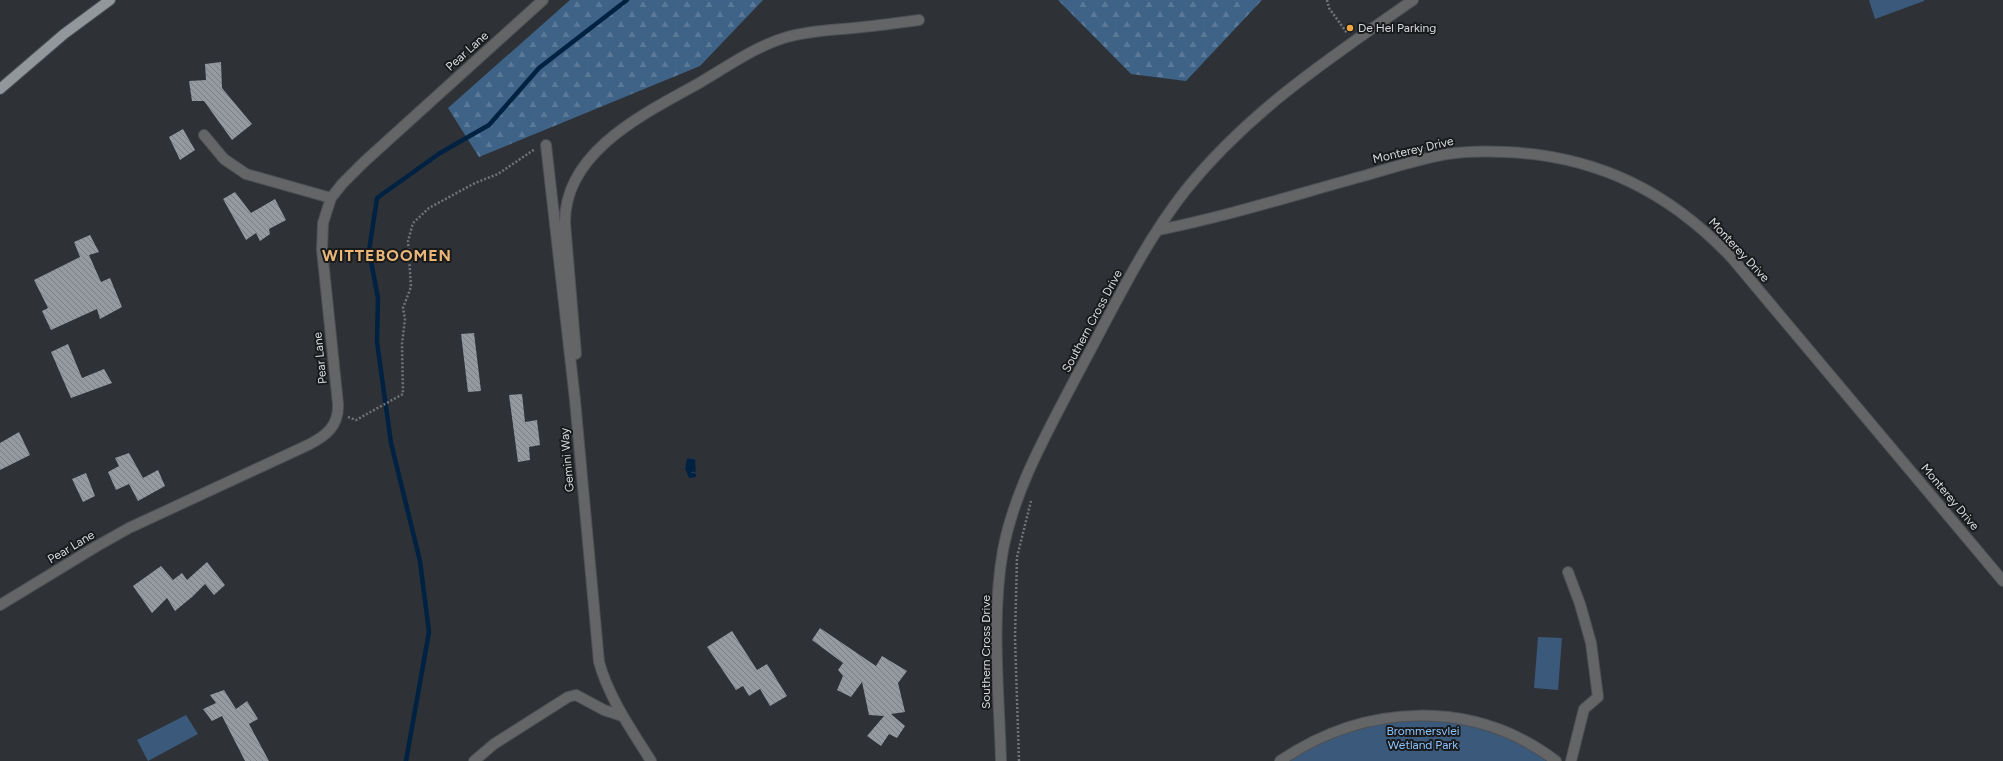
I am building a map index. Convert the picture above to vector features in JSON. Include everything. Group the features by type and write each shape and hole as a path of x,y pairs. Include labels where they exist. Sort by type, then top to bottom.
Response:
{"main road":[{"path":"0,89 64,34 110,0"}],"street":[{"name":"Pear Lane","path":"0,604 129,528 319,439 330,431 335,423 338,413 322,250 323,224 332,198 342,184 364,162 543,0"},
{"name":"Southern Cross Drive","path":"1001,761 996,613 1004,549 1013,512 1020,490 1045,435 1120,296 1158,230 1186,191 1230,142 1255,117 1288,89 1413,0"},
{"path":"575,400 578,394 579,383 565,216 572,189 592,156 634,120 652,108 758,49 785,37 919,20"},
{"path":"204,136 224,160 246,174 332,198"},
{"name":"Gemini Way","path":"547,149 575,400 599,662 605,681 622,716 651,761"},
{"name":"Monterey Drive","path":"1158,230 1207,221 1424,159 1468,152 1528,153 1565,158 1584,163 1625,179 1664,200 1690,218 1712,237 1731,257 2003,581"},
{"path":"1568,572 1591,643 1598,697 1584,709 1571,761"},
{"path":"474,761 494,744 568,698 576,695 604,710 622,716"},
{"path":"1280,761 1306,745 1340,729 1374,721 1426,714 1464,719 1483,724 1523,740 1556,761"}],"path":[{"path":"1327,0 1329,8 1353,42"},
{"path":"338,413 356,420 402,394 402,344 405,319 403,308 411,287 408,241 413,223 429,208 475,183 498,174 535,149 547,149"},
{"path":"1019,761 1015,638 1017,557 1033,495"}],"green space":[{"path":"570,0 763,0 700,66 479,157 448,108"},
{"path":"1058,0 1262,0 1186,81 1131,74"},
{"path":"1869,0 1924,0 1924,1 1875,19"},
{"path":"1538,637 1562,638 1558,690 1534,688"},
{"path":"186,715 198,734 148,761 137,740"},
{"name":"Brommersvlei Wetland Park","path":"1396,717 1483,724 1556,761 1280,761 1306,745"}],"water":[{"path":"695,458 696,477 689,478 685,468 687,459"}],"building":[{"path":"221,62 222,88 252,124 232,140 204,101 192,101 189,81 206,80 205,64"},
{"path":"183,129 195,150 180,160 169,137"},
{"path":"235,192 251,213 275,199 286,220 269,229 270,234 260,241 256,233 246,240 223,199"},
{"path":"90,235 99,252 89,255 101,282 110,278 122,307 100,319 97,309 51,330 42,311 48,308 34,280 80,257 74,242"},
{"path":"474,333 481,391 468,392 461,334"},
{"path":"68,344 82,378 104,369 112,383 71,398 51,352"},
{"path":"522,394 525,422 537,420 540,445 529,447 530,460 518,462 509,395"},
{"path":"19,432 30,455 0,470 0,443"},
{"path":"129,453 143,478 158,470 165,486 138,501 129,484 116,490 108,472 119,466 115,458"},
{"path":"86,473 95,496 83,502 72,479"},
{"path":"207,562 225,585 214,595 205,584 175,611 167,598 152,613 133,586 161,566 173,580 182,573 187,580"},
{"path":"820,628 876,666 882,656 907,671 898,683 905,712 891,714 905,726 897,738 889,734 881,746 867,736 884,716 869,715 862,682 851,697 837,690 843,676 838,670 843,663 812,640"},
{"path":"732,631 757,670 767,664 787,696 770,706 760,689 749,696 743,686 736,690 707,647"},
{"path":"224,690 236,709 247,701 258,719 249,724 269,761 245,761 222,716 212,721 203,709 216,703 210,695"}],"waterway":[{"path":"406,761 429,632 420,561 391,443 377,342 378,298 369,251 377,198 440,153 489,125 539,68 627,0"}],"place":[{"name":"De Hel Parking","path":"1350,28"}],"district":[{"name":"WITTEBOOMEN","path":"387,255"}]}
